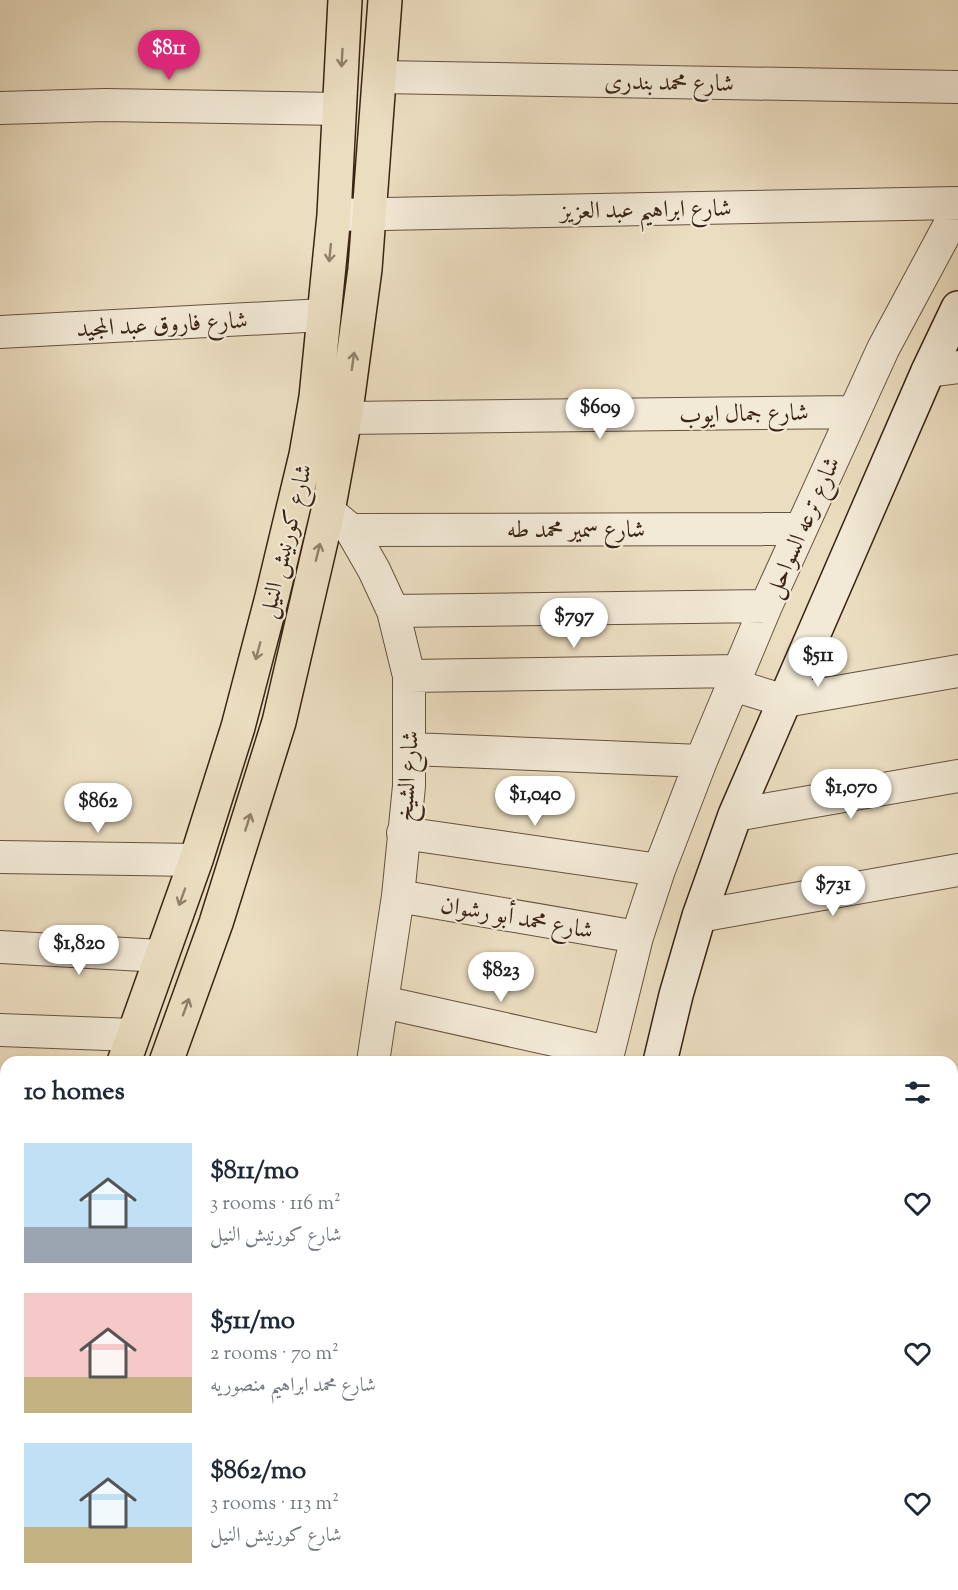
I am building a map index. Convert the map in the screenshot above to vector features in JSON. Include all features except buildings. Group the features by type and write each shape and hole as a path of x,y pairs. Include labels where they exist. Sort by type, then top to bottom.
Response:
{"main road":[{"name":"شارع كورنيش النيل","path":"128,1049 195,860 238,727 306,455 316,397 334,215 345,0"},
{"name":"شارع كورنيش النيل","path":"168,1056 216,923 279,722 305,602 340,520 345,418 371,214 385,0"},
{"path":"661,1056 699,916 735,815 785,701 943,369 958,308"},
{"path":"272,597 305,602"}],"street":[{"name":"شارع محمد بندرى","path":"380,77 958,87"},
{"path":"0,108 105,105 339,109"},
{"name":"شارع ابراهيم عبد العزيز","path":"334,215 958,202"},
{"name":"شارع ترعه السواحل","path":"607,1056 637,937 659,870 701,761 766,606 883,349 958,209"},
{"name":"شارع فاروق عبد المجيد","path":"0,332 324,315"},
{"name":"شارع جمال ايوب","path":"345,418 854,412"},
{"name":"شارع سمير محمد طه","path":"340,520 801,529"},
{"name":"شارع الشيخ","path":"340,520 374,570 393,611 409,676 410,786 403,833 398,896 374,1056"},
{"path":"393,611 766,606"},
{"path":"409,676 736,678 785,701 958,671"},
{"path":"411,749 701,761"},
{"path":"735,815 958,776"},
{"path":"403,833 659,870"},
{"path":"0,857 195,860"},
{"path":"699,916 958,870"},
{"name":"شارع محمد أبو رشوان","path":"398,896 637,937"},
{"path":"0,947 161,956"},
{"path":"383,1002 603,1056"},
{"path":"0,1030 128,1049"}]}
